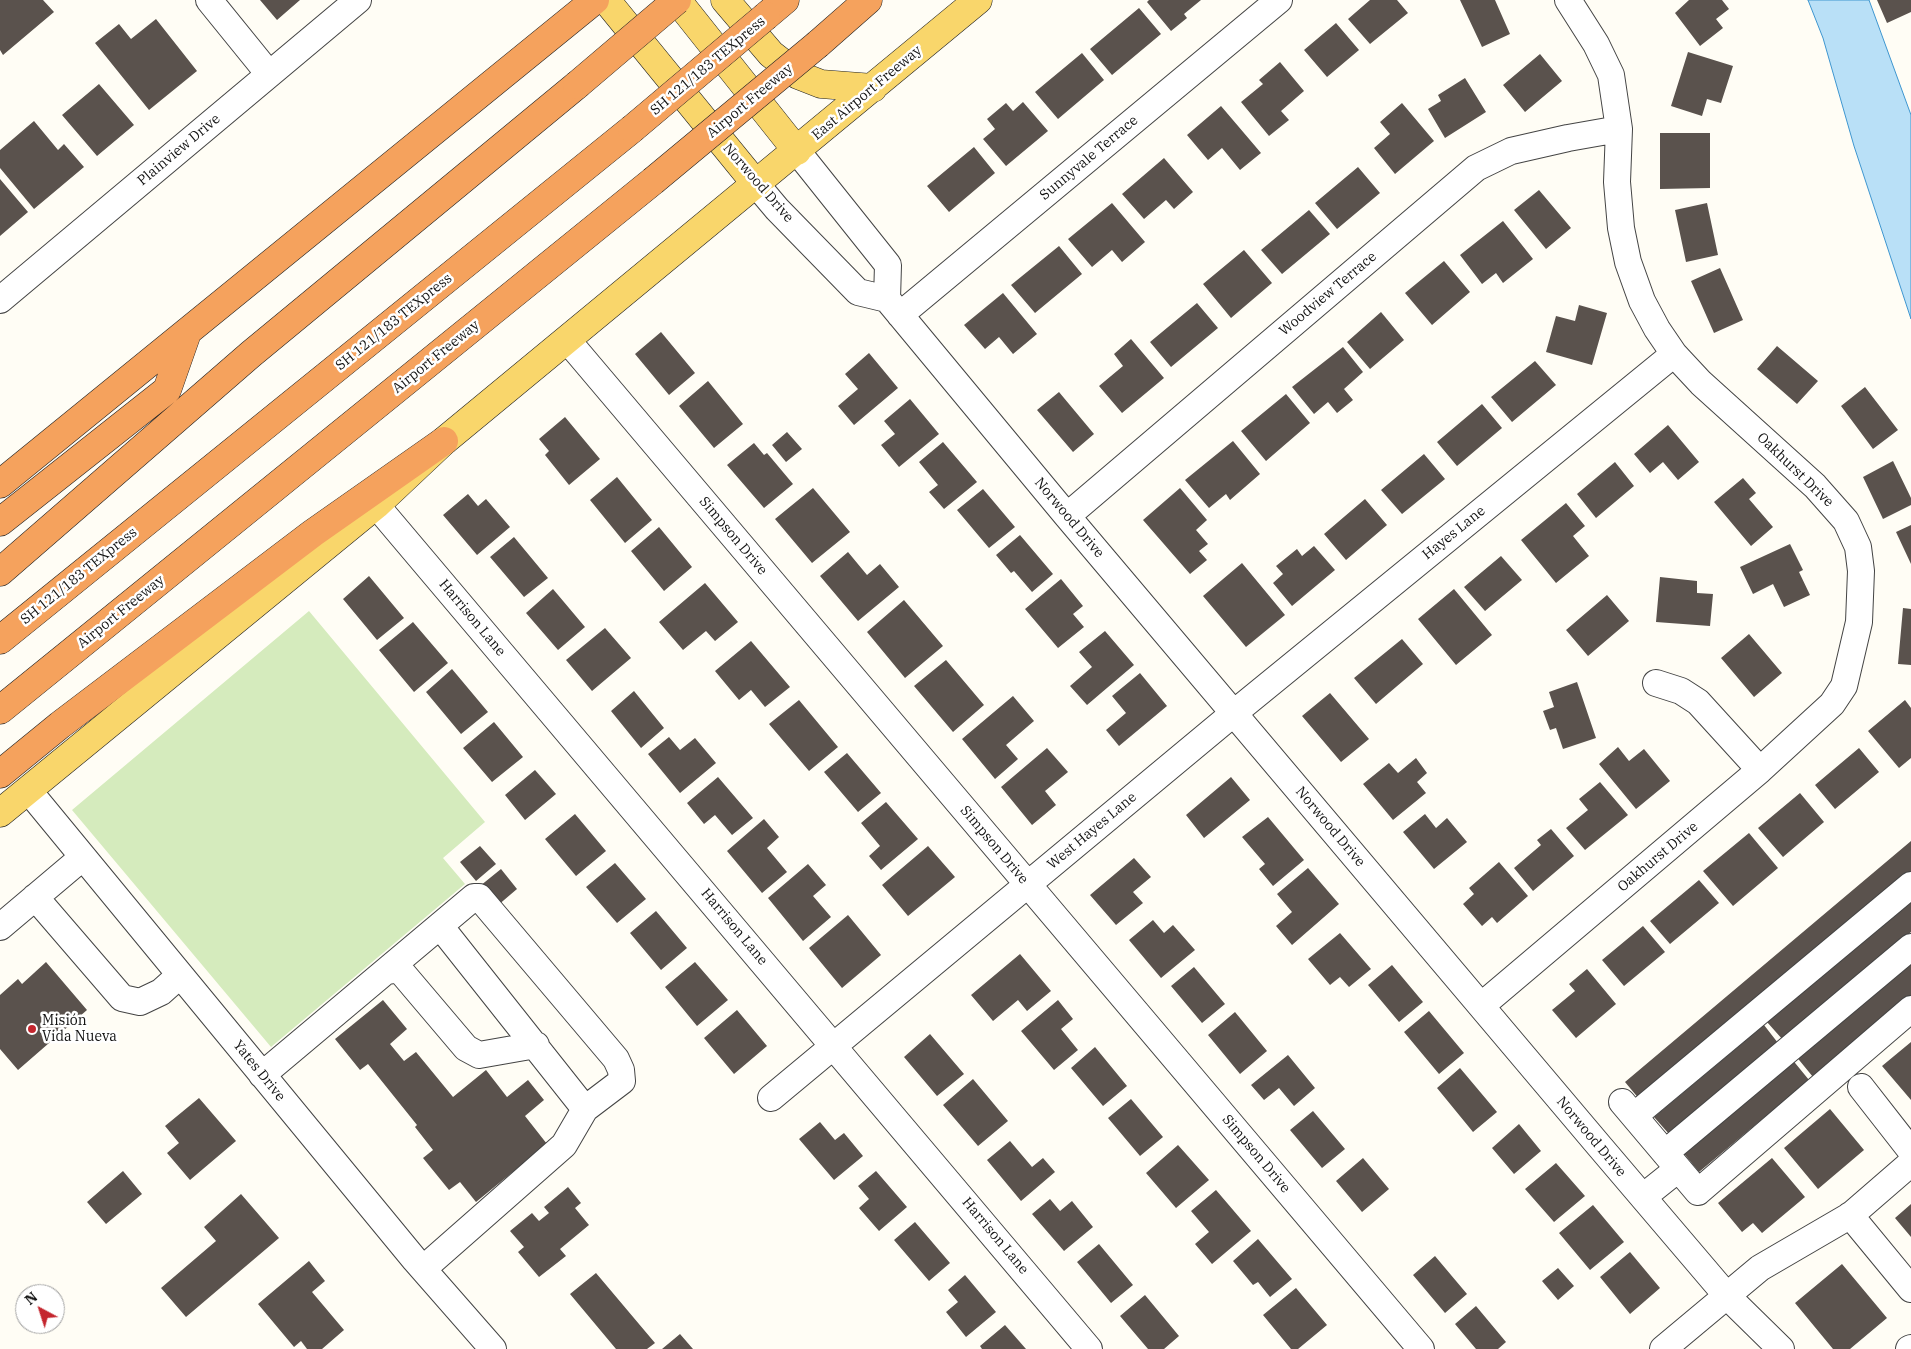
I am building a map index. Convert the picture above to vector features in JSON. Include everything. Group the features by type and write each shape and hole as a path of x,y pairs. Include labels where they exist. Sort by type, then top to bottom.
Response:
{"highway":[{"path":"0,484 596,0"},
{"path":"0,572 251,354 677,0"},
{"name":"Airport Freeway","path":"0,710 653,181 868,0"},
{"name":"SH 121/183 TEXpress","path":"0,640 632,129 776,8"},
{"path":"0,522 167,390 187,333"},
{"path":"0,774 313,533 444,442"}],"main road":[{"name":"Norwood Drive","path":"606,0 756,184"},
{"path":"677,0 797,151"},
{"path":"725,0 771,54 798,76 821,84 873,88"},
{"name":"East Airport Freeway","path":"756,184 978,0"},
{"path":"0,813 376,505 444,442 756,184"}],"street":[{"path":"209,0 269,74"},
{"name":"Plainview Drive","path":"0,300 358,0"},
{"name":"Sunnyvale Terrace","path":"894,307 1279,0"},
{"name":"Oakhurst Drive","path":"1481,1006 1760,770 1832,704 1844,686 1859,622 1861,571 1858,547 1846,522 1816,486 1700,383 1674,354 1642,302 1628,262 1621,228 1617,182 1619,129 1612,75 1596,44 1568,0"},
{"name":"Woodview Terrace","path":"1067,516 1476,168 1511,151 1619,129"},
{"path":"797,151 888,266 894,307"},
{"name":"Norwood Drive","path":"756,184 777,209 858,292 894,307 1067,516 1727,1296 1781,1349"},
{"name":"Simpson Drive","path":"568,341 1421,1349"},
{"name":"Hayes Lane","path":"1234,713 1674,354"},
{"name":"Harrison Lane","path":"376,505 835,1046 1089,1349"},
{"path":"1656,683 1681,691 1698,702 1760,770"},
{"name":"West Hayes Lane","path":"835,1046 1234,713"},
{"name":"Yates Drive","path":"28,790 423,1269 493,1349"},
{"path":"0,927 83,857"},
{"path":"1911,885 1628,1109 1698,1192 1911,1009"},
{"path":"35,897 122,998 140,1002 160,992 180,975"},
{"path":"262,1075 474,897 479,897 616,1059 621,1070 622,1081 585,1109 564,1145 423,1269"},
{"path":"440,926 585,1109"},
{"path":"1643,1197 1671,1161 1911,947"},
{"path":"388,971 399,969 466,1048 479,1055 536,1045"},
{"path":"771,1098 835,1046"},
{"path":"1861,1087 1911,1151"},
{"path":"1663,1349 1760,1268 1850,1215 1911,1163"},
{"path":"1850,1215 1911,1289"}],"green space":[{"path":"309,611 485,822 443,858 465,884 271,1047 72,810"}],"water":[{"path":"1808,0 1869,0 1911,115 1911,319 1854,146 1823,38"}],"building":[{"path":"0,0 43,0 54,12 3,55 0,50"},
{"path":"260,0 300,0 277,20"},
{"path":"1149,0 1201,0 1184,14 1187,18 1171,31 1147,2"},
{"path":"1370,0 1397,0 1408,13 1370,44 1348,19"},
{"path":"1460,0 1495,0 1510,34 1482,47"},
{"path":"1689,0 1722,0 1729,9 1716,19 1723,28 1700,46 1675,13"},
{"path":"1877,0 1911,0 1911,12 1887,23"},
{"path":"1139,8 1161,34 1112,75 1090,49"},
{"path":"156,19 197,71 149,110 95,43 119,24 131,39"},
{"path":"1336,23 1359,50 1327,77 1304,50"},
{"path":"1688,52 1733,66 1721,103 1707,99 1702,116 1671,106"},
{"path":"1082,53 1104,80 1058,119 1035,92"},
{"path":"1540,54 1562,81 1525,112 1503,85"},
{"path":"1280,62 1304,91 1281,111 1289,120 1269,136 1241,102 1263,84 1259,80"},
{"path":"1465,78 1486,112 1445,138 1428,109 1441,101 1438,95"},
{"path":"99,84 134,125 97,156 62,115"},
{"path":"1023,102 1048,131 1006,166 983,139 995,129 987,119 1006,103 1013,111"},
{"path":"1402,103 1434,141 1395,174 1374,148 1390,134 1380,122"},
{"path":"1221,106 1261,153 1240,170 1222,148 1208,160 1187,135"},
{"path":"34,121 58,150 64,144 84,167 34,209 0,168 0,150"},
{"path":"1660,133 1710,133 1710,188 1660,189"},
{"path":"974,147 995,173 949,212 927,186"},
{"path":"1164,158 1193,192 1174,209 1166,200 1144,219 1122,194"},
{"path":"1358,167 1380,193 1337,229 1315,203"},
{"path":"0,179 28,212 0,236"},
{"path":"1539,190 1571,228 1546,249 1514,210"},
{"path":"1112,203 1145,242 1122,262 1112,250 1092,267 1068,239"},
{"path":"1707,203 1718,255 1686,262 1675,210"},
{"path":"1309,210 1330,234 1282,274 1261,250"},
{"path":"1503,221 1533,259 1503,283 1496,273 1482,284 1460,255"},
{"path":"1059,246 1082,274 1035,313 1011,285"},
{"path":"1244,250 1272,283 1231,318 1203,284"},
{"path":"1444,261 1470,292 1432,325 1405,293"},
{"path":"1720,268 1743,320 1714,333 1691,281"},
{"path":"1003,293 1037,334 1013,354 999,337 985,349 964,325"},
{"path":"1197,303 1218,328 1171,367 1150,342"},
{"path":"1579,305 1607,313 1592,365 1546,352 1556,316 1575,321"},
{"path":"1381,312 1404,340 1370,369 1347,342"},
{"path":"661,332 695,373 669,395 635,354"},
{"path":"1131,339 1164,378 1122,413 1099,386 1123,366 1114,354"},
{"path":"1777,346 1818,381 1797,404 1757,369"},
{"path":"1343,347 1363,372 1344,389 1353,400 1337,413 1328,402 1314,414 1292,387"},
{"path":"869,353 898,388 854,425 838,406 858,389 845,374"},
{"path":"1535,361 1556,385 1512,422 1491,397"},
{"path":"708,381 743,424 714,448 679,406"},
{"path":"1865,387 1898,430 1873,449 1841,406"},
{"path":"1059,392 1094,434 1073,452 1037,410"},
{"path":"1286,394 1310,423 1266,461 1241,431"},
{"path":"910,399 939,434 899,467 881,445 895,434 884,421"},
{"path":"1482,404 1502,428 1457,466 1437,442"},
{"path":"565,417 600,459 569,485 545,455 549,451 539,439"},
{"path":"1668,425 1699,462 1678,480 1663,462 1650,473 1634,454"},
{"path":"787,432 802,449 786,462 772,445"},
{"path":"1233,441 1260,474 1230,500 1226,494 1209,508 1185,480"},
{"path":"943,442 977,482 944,509 929,492 938,485 919,462"},
{"path":"754,443 764,455 767,453 793,484 764,508 727,465"},
{"path":"1424,454 1445,479 1402,514 1381,490"},
{"path":"1893,461 1911,498 1911,505 1883,519 1863,477"},
{"path":"1615,462 1634,486 1596,518 1577,494"},
{"path":"617,477 652,520 625,543 590,500"},
{"path":"1743,478 1756,493 1749,499 1773,527 1751,546 1714,502"},
{"path":"813,488 850,532 812,563 775,519"},
{"path":"1180,488 1207,520 1196,530 1208,544 1199,551 1207,560 1190,574 1143,520"},
{"path":"983,489 1015,527 989,548 957,510"},
{"path":"468,494 478,506 486,499 510,527 477,555 443,515"},
{"path":"1365,499 1387,525 1346,560 1324,534"},
{"path":"1566,503 1585,526 1573,536 1589,556 1556,583 1521,540"},
{"path":"1911,525 1911,564 1896,532"},
{"path":"659,527 692,567 664,591 631,551"},
{"path":"1020,535 1053,574 1032,592 1014,571 1011,573 996,555"},
{"path":"514,537 548,578 524,597 490,557"},
{"path":"1790,544 1803,570 1799,572 1810,595 1784,607 1773,584 1753,594 1740,567"},
{"path":"1314,546 1335,570 1292,606 1273,583 1283,574 1276,566 1297,549 1302,556"},
{"path":"848,552 867,575 880,564 899,587 858,621 820,576"},
{"path":"1501,556 1522,580 1485,611 1464,587"},
{"path":"1242,563 1285,615 1246,647 1203,596"},
{"path":"369,576 404,618 377,640 343,599"},
{"path":"1660,577 1697,581 1697,593 1713,594 1710,626 1656,622"},
{"path":"1061,579 1083,606 1073,614 1084,627 1058,648 1025,609"},
{"path":"705,583 738,622 715,641 706,631 683,650 659,622"},
{"path":"553,589 585,627 558,650 526,613"},
{"path":"1454,589 1492,635 1456,665 1418,619"},
{"path":"1607,595 1629,621 1588,656 1566,630"},
{"path":"904,600 943,646 905,678 867,632"},
{"path":"1903,608 1911,609 1911,665 1898,664"},
{"path":"413,622 448,663 414,692 379,650"},
{"path":"605,628 631,658 592,691 566,660"},
{"path":"1105,631 1134,665 1087,705 1070,686 1092,667 1079,652"},
{"path":"1749,634 1782,673 1754,697 1721,658"},
{"path":"1402,639 1423,664 1376,704 1354,678"},
{"path":"751,641 790,687 765,707 751,690 739,700 715,671"},
{"path":"946,660 984,705 953,732 914,686"},
{"path":"452,669 488,712 461,734 426,692"},
{"path":"1140,673 1167,706 1119,746 1106,730 1126,713 1112,696"},
{"path":"1577,682 1596,738 1563,749 1556,728 1550,730 1543,711 1554,707 1549,692"},
{"path":"634,691 664,728 641,748 611,711"},
{"path":"1330,693 1369,739 1341,762 1302,716"},
{"path":"1013,696 1034,721 1006,745 1018,759 995,779 962,739"},
{"path":"799,700 838,747 809,771 769,724"},
{"path":"1905,700 1911,708 1911,758 1899,768 1868,731"},
{"path":"494,722 523,757 492,782 463,748"},
{"path":"669,737 680,750 695,738 716,763 680,793 648,754"},
{"path":"1618,747 1629,761 1644,749 1670,781 1636,809 1599,764"},
{"path":"1047,748 1068,772 1045,791 1056,805 1032,825 1001,787"},
{"path":"1859,748 1879,772 1835,809 1815,785"},
{"path":"847,753 881,793 858,812 824,772"},
{"path":"1416,758 1427,773 1417,782 1426,793 1393,820 1363,784 1389,763 1398,773"},
{"path":"535,770 556,794 525,820 505,795"},
{"path":"718,777 753,818 732,835 715,815 704,824 687,803"},
{"path":"1231,777 1250,800 1204,838 1186,815"},
{"path":"1600,782 1628,815 1585,850 1566,828 1588,810 1579,799"},
{"path":"1800,793 1824,822 1783,857 1758,828"},
{"path":"886,802 918,839 881,870 869,856 880,846 861,823"},
{"path":"575,814 606,851 576,876 545,839"},
{"path":"1425,814 1436,828 1447,818 1467,842 1434,869 1403,832"},
{"path":"1268,817 1304,860 1273,886 1259,869 1265,864 1242,837"},
{"path":"764,819 779,837 767,848 787,872 762,893 727,851"},
{"path":"1551,829 1574,856 1533,891 1514,868 1541,845 1537,840"},
{"path":"1749,833 1778,868 1733,906 1703,871"},
{"path":"1911,841 1911,871 1640,1100 1625,1082"},
{"path":"480,846 496,864 476,881 460,862"},
{"path":"928,846 955,877 908,916 882,885"},
{"path":"1134,858 1151,877 1133,892 1143,903 1116,925 1090,895"},
{"path":"1499,862 1528,896 1497,923 1492,917 1482,926 1463,904 1474,894 1469,888"},
{"path":"615,863 646,899 617,923 586,887"},
{"path":"808,864 826,885 813,896 831,917 803,941 768,898"},
{"path":"1308,868 1339,904 1292,945 1276,926 1292,912 1277,894"},
{"path":"501,869 517,889 497,906 480,886"},
{"path":"1699,880 1719,903 1670,944 1650,921"},
{"path":"1911,900 1911,932 1783,1040 1767,1022"},
{"path":"656,911 687,948 661,970 630,933"},
{"path":"848,915 881,955 842,988 809,948"},
{"path":"1153,920 1164,933 1173,925 1195,950 1161,978 1129,940"},
{"path":"1643,926 1665,952 1624,986 1602,960"},
{"path":"1340,933 1371,969 1349,987 1340,977 1330,985 1308,959"},
{"path":"1020,954 1051,991 1027,1011 1018,1000 993,1021 971,995"},
{"path":"1911,958 1911,995 1813,1077 1795,1055"},
{"name":"Misión Vida Nueva","path":"46,962 87,1010 18,1070 0,1049 0,995 18,979 22,984"},
{"path":"695,962 728,1000 697,1026 665,987"},
{"path":"1392,965 1423,1002 1399,1022 1368,985"},
{"path":"1194,967 1225,1004 1202,1023 1171,986"},
{"path":"1587,969 1616,1004 1576,1038 1552,1010 1575,991 1569,984"},
{"path":"383,1000 407,1029 390,1044 404,1061 416,1052 453,1097 486,1070 507,1097 528,1080 544,1100 525,1116 547,1144 476,1202 460,1182 449,1190 423,1158 433,1150 415,1127 417,1125 368,1064 360,1070 335,1039"},
{"path":"1058,1000 1073,1019 1061,1029 1078,1050 1054,1070 1021,1031"},
{"path":"737,1010 767,1046 734,1074 704,1038"},
{"path":"1429,1011 1464,1053 1439,1074 1404,1032"},
{"path":"1235,1012 1267,1051 1240,1074 1208,1035"},
{"path":"1764,1025 1778,1043 1669,1134 1654,1117"},
{"path":"930,1034 964,1074 937,1096 904,1057"},
{"path":"1911,1042 1911,1100 1882,1066"},
{"path":"1095,1047 1127,1086 1103,1106 1071,1068"},
{"path":"1288,1055 1315,1088 1294,1106 1279,1088 1264,1100 1251,1085"},
{"path":"1791,1058 1809,1080 1699,1172 1681,1150"},
{"path":"1460,1068 1497,1112 1473,1132 1437,1088"},
{"path":"973,1079 1008,1121 978,1146 943,1105"},
{"path":"199,1098 236,1141 190,1180 167,1153 179,1143 165,1126"},
{"path":"1131,1099 1163,1137 1140,1156 1108,1118"},
{"path":"1830,1109 1864,1150 1818,1189 1784,1148"},
{"path":"1313,1111 1345,1149 1322,1168 1290,1130"},
{"path":"820,1122 835,1140 844,1133 863,1156 834,1180 799,1139"},
{"path":"1519,1124 1541,1151 1514,1174 1492,1148"},
{"path":"1010,1141 1032,1167 1043,1158 1055,1172 1021,1201 987,1160"},
{"path":"1178,1145 1209,1180 1176,1208 1146,1173"},
{"path":"1363,1158 1389,1189 1362,1212 1336,1181"},
{"path":"1772,1158 1805,1197 1762,1233 1753,1223 1742,1232 1718,1203"},
{"path":"1556,1163 1585,1196 1554,1222 1525,1189"},
{"path":"123,1171 142,1194 106,1224 87,1202"},
{"path":"876,1171 907,1207 879,1231 859,1208 869,1199 858,1186"},
{"path":"568,1187 581,1203 575,1208 589,1225 560,1249 566,1256 539,1277 518,1252 524,1247 510,1231 532,1213 539,1221 549,1213 544,1207"},
{"path":"1216,1190 1251,1231 1212,1264 1195,1244 1209,1232 1191,1211"},
{"path":"241,1194 279,1238 186,1317 161,1288 216,1241 204,1227"},
{"path":"1050,1199 1060,1211 1072,1201 1093,1227 1064,1251 1032,1214"},
{"path":"1911,1204 1911,1237 1895,1218"},
{"path":"1593,1205 1624,1242 1590,1270 1559,1233"},
{"path":"915,1222 950,1263 929,1281 894,1240"},
{"path":"1258,1239 1292,1279 1270,1297 1258,1282 1253,1285 1233,1261"},
{"path":"1099,1244 1133,1285 1111,1303 1077,1262"},
{"path":"1630,1252 1660,1288 1630,1314 1600,1277"},
{"path":"1435,1256 1467,1294 1445,1313 1413,1275"},
{"path":"309,1261 325,1281 312,1292 344,1330 322,1349 307,1349 301,1341 294,1347 258,1304"},
{"path":"1842,1264 1887,1318 1850,1349 1833,1349 1795,1303"},
{"path":"1558,1268 1574,1286 1558,1300 1542,1281"},
{"path":"596,1273 655,1343 647,1349 616,1349 570,1294"},
{"path":"965,1275 996,1312 966,1337 946,1312 958,1302 948,1290"},
{"path":"1296,1288 1327,1325 1298,1349 1291,1349 1263,1315"},
{"path":"1145,1295 1179,1336 1164,1349 1148,1349 1120,1316"},
{"path":"1476,1306 1506,1342 1498,1349 1476,1349 1455,1324"},
{"path":"1005,1325 1026,1349 982,1349 980,1346"},
{"path":"680,1334 693,1349 662,1349"}],"place":[{"name":"Misión Vida Nueva","path":"32,1029"}]}
